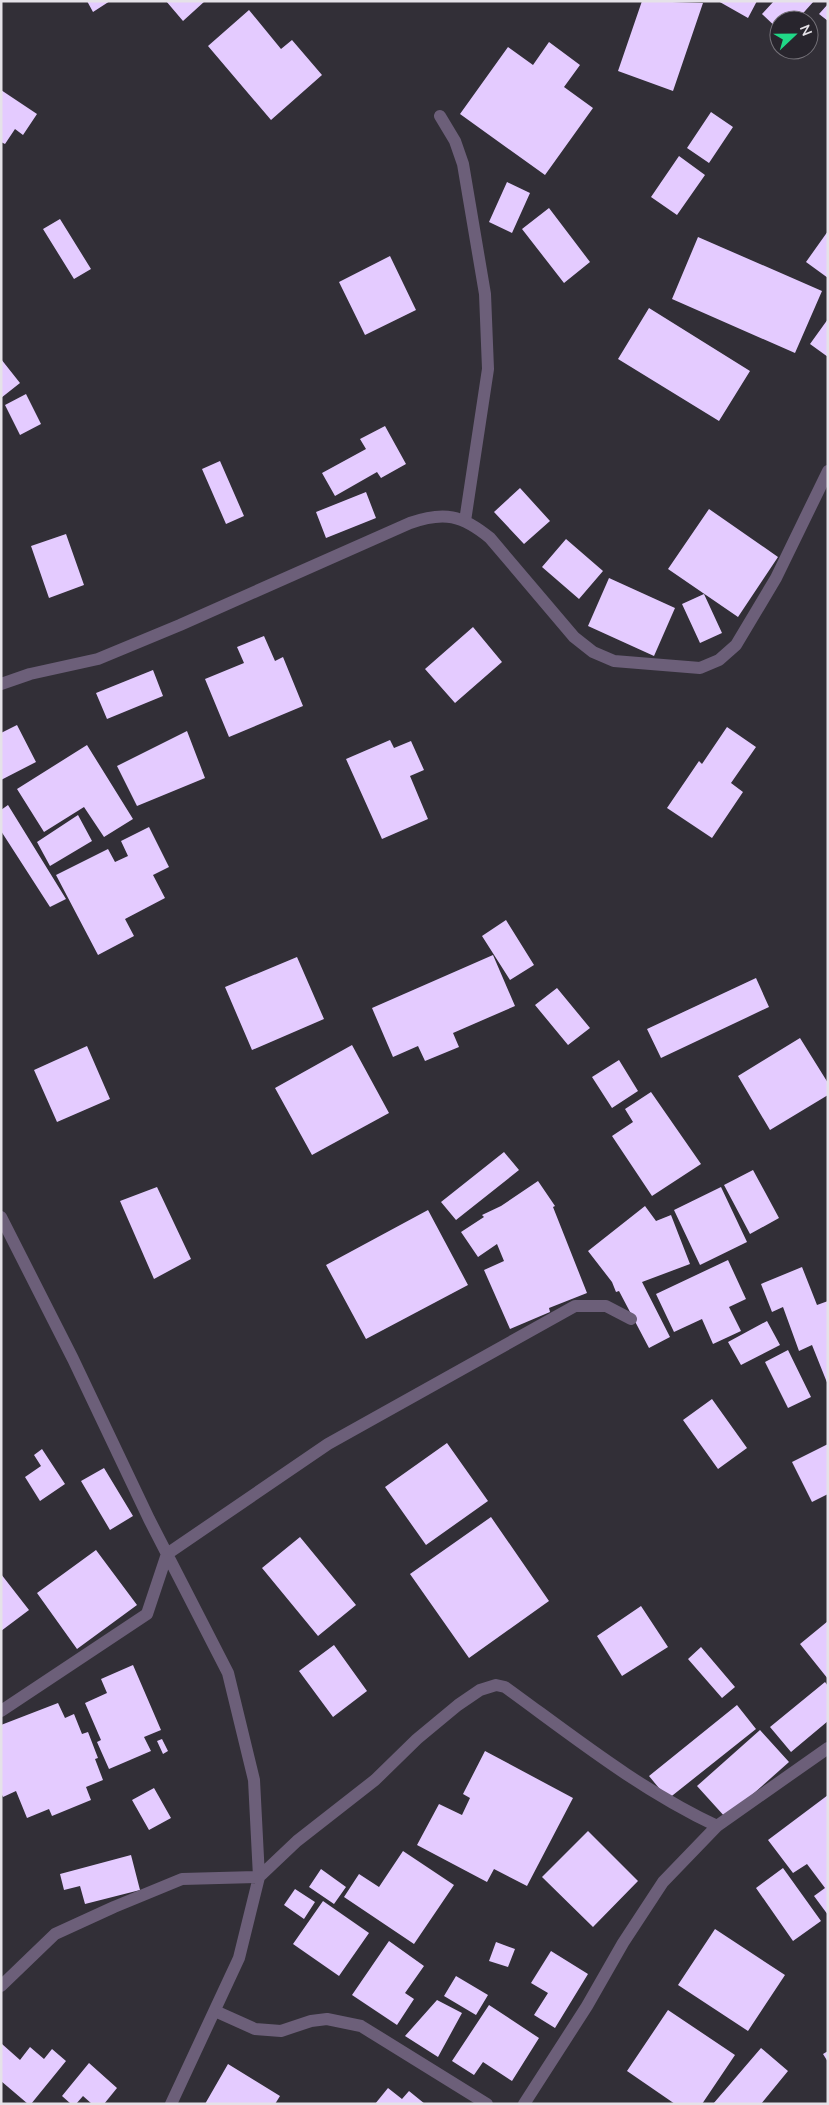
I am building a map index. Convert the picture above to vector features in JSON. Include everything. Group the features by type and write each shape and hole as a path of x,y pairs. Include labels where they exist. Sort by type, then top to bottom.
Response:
{"street":[{"path":"440,116 455,142 463,164 485,294 488,369 465,521"},
{"path":"1,684 30,674 98,659 430,516 453,516 474,525 490,538 574,637 592,652 614,661 700,668 719,660 736,645 776,578 828,471"},
{"path":"1,1217 167,1554 228,1673 254,1780 259,1878 240,1958 171,2104"},
{"path":"1,1711 148,1614 167,1554 328,1444 575,1306 606,1306 631,1319"},
{"path":"1,1986 55,1934 122,1904 182,1879 259,1878 297,1841 374,1780 417,1739 458,1705 480,1690 496,1685 505,1687 625,1775 681,1809 717,1826"},
{"path":"524,2104 587,2006 623,1943 662,1882 717,1826 828,1748"},
{"path":"215,2011 255,2029 282,2031 311,2021 327,2019 361,2026 487,2104"}],"building":[{"path":"87,1 110,1 93,12"},
{"path":"166,1 205,1 183,21"},
{"path":"642,1 703,3 673,91 618,71"},
{"path":"718,1 757,1 748,18"},
{"path":"774,1 814,1 806,10 769,10 769,21 762,14"},
{"path":"828,4 828,21 819,14"},
{"path":"249,10 281,49 292,40 322,75 271,120 208,46"},
{"path":"549,42 580,65 564,87 593,108 545,175 460,114 508,47 533,65"},
{"path":"1,90 37,114 23,135 15,129 5,144 1,142"},
{"path":"711,112 733,127 709,163 687,148"},
{"path":"679,156 705,175 677,215 651,197"},
{"path":"507,182 530,193 512,233 489,222"},
{"path":"549,208 590,262 564,283 522,229"},
{"path":"60,219 91,269 74,279 43,229"},
{"path":"828,231 828,278 806,262"},
{"path":"698,237 822,291 795,353 672,299"},
{"path":"390,256 416,310 365,335 339,282"},
{"path":"649,308 750,371 719,421 618,359"},
{"path":"828,319 828,357 810,344"},
{"path":"1,359 20,383 1,398"},
{"path":"26,394 41,424 20,435 5,405"},
{"path":"385,426 406,464 381,478 377,472 335,496 322,473 366,449 360,439"},
{"path":"220,461 244,516 226,524 202,469"},
{"path":"520,488 550,521 524,544 494,512"},
{"path":"366,492 376,518 326,538 316,512"},
{"path":"709,509 778,557 738,617 668,569"},
{"path":"66,534 84,585 49,598 31,546"},
{"path":"566,539 603,571 579,599 542,567"},
{"path":"609,578 675,608 654,656 588,626"},
{"path":"704,594 722,633 700,643 682,604"},
{"path":"473,627 502,662 455,703 425,669"},
{"path":"264,636 275,661 283,657 303,706 229,737 205,679 244,663 237,647"},
{"path":"153,670 163,696 107,719 96,693"},
{"path":"17,725 36,762 1,780 1,733"},
{"path":"727,727 756,747 731,783 743,792 712,838 667,808 699,761 702,764"},
{"path":"187,731 205,778 137,806 117,766"},
{"path":"390,740 394,748 411,741 424,770 410,776 428,819 382,839 346,759"},
{"path":"87,745 133,819 104,837 84,807 44,832 17,789"},
{"path":"8,805 66,899 50,907 1,831 1,810"},
{"path":"78,815 92,841 50,866 37,842"},
{"path":"149,827 169,867 153,875 165,898 125,919 134,936 98,955 56,875 108,849 115,862 128,856 121,841"},
{"path":"506,920 534,965 510,980 482,936"},
{"path":"493,955 515,1006 453,1033 459,1047 425,1061 418,1046 393,1057 372,1008"},
{"path":"297,957 324,1019 252,1050 225,987"},
{"path":"756,978 769,1007 661,1058 647,1029"},
{"path":"557,988 590,1028 568,1045 535,1005"},
{"path":"800,1038 828,1083 828,1095 770,1130 738,1076"},
{"path":"352,1045 389,1113 312,1155 275,1088"},
{"path":"87,1046 110,1099 57,1122 34,1070"},
{"path":"619,1060 638,1091 612,1108 592,1077"},
{"path":"651,1092 701,1164 652,1196 612,1136 633,1122 625,1109"},
{"path":"504,1152 519,1170 456,1220 441,1202"},
{"path":"753,1170 779,1218 750,1234 724,1185"},
{"path":"538,1181 555,1206 553,1207 587,1293 549,1308 550,1312 510,1329 484,1270 504,1261 497,1244 478,1257 461,1232 484,1217 482,1215 501,1206"},
{"path":"157,1187 191,1259 154,1279 120,1201"},
{"path":"721,1187 747,1242 700,1265 674,1210"},
{"path":"645,1206 656,1221 671,1215 690,1264 642,1282 670,1337 649,1348 619,1291 616,1292 612,1282 588,1251"},
{"path":"428,1210 468,1285 366,1339 326,1265"},
{"path":"728,1260 746,1299 729,1307 741,1331 713,1344 702,1319 674,1332 656,1294"},
{"path":"802,1267 817,1305 828,1301 828,1385 812,1345 799,1351 783,1307 772,1312 761,1284"},
{"path":"767,1321 780,1345 741,1365 728,1342"},
{"path":"788,1350 811,1397 788,1408 765,1362"},
{"path":"712,1399 747,1448 718,1469 683,1420"},
{"path":"447,1443 488,1501 426,1545 385,1487"},
{"path":"828,1444 828,1494 812,1502 792,1462"},
{"path":"42,1449 65,1484 40,1501 25,1477 41,1466 34,1455"},
{"path":"104,1468 133,1516 110,1530 81,1481"},
{"path":"491,1517 549,1601 469,1658 410,1574"},
{"path":"300,1537 356,1605 318,1636 262,1568"},
{"path":"96,1550 137,1605 77,1649 37,1593"},
{"path":"1,1574 29,1610 1,1631"},
{"path":"641,1606 668,1647 622,1676 597,1636"},
{"path":"828,1621 828,1679 800,1644"},
{"path":"334,1645 367,1691 333,1717 299,1671"},
{"path":"701,1647 735,1687 722,1698 688,1659"},
{"path":"133,1665 161,1730 144,1737 151,1751 109,1769 97,1742 101,1740 85,1703 107,1693 101,1679"},
{"path":"825,1682 828,1686 828,1721 791,1752 770,1727"},
{"path":"58,1703 65,1718 74,1714 82,1734 88,1732 98,1758 95,1759 103,1780 86,1787 91,1800 52,1816 49,1809 27,1818 16,1791 3,1797 1,1793 1,1725"},
{"path":"737,1705 756,1729 668,1799 649,1776"},
{"path":"760,1730 789,1762 726,1818 697,1786"},
{"path":"162,1739 168,1751 163,1754 157,1741"},
{"path":"485,1751 573,1798 527,1886 494,1869 487,1882 417,1845 439,1804 462,1815 470,1798 463,1794"},
{"path":"154,1788 171,1818 149,1830 132,1800"},
{"path":"828,1795 828,1915 814,1896 825,1888 807,1864 793,1873 768,1840"},
{"path":"588,1831 638,1881 593,1927 542,1877"},
{"path":"403,1851 454,1885 414,1944 344,1897 359,1874 379,1887"},
{"path":"131,1855 140,1890 85,1904 80,1886 64,1890 60,1874"},
{"path":"783,1868 821,1921 793,1941 756,1888"},
{"path":"321,1869 346,1887 334,1904 309,1887"},
{"path":"295,1889 315,1902 304,1919 284,1905"},
{"path":"323,1901 369,1933 339,1976 293,1944"},
{"path":"715,1929 785,1975 748,2031 678,1985"},
{"path":"389,1941 424,1966 405,1993 414,1999 397,2025 352,1995"},
{"path":"496,1942 515,1949 508,1967 489,1961"},
{"path":"551,1951 588,1974 555,2028 534,2015 548,1993 531,1983"},
{"path":"456,1976 488,1995 476,2015 444,1996"},
{"path":"437,2000 462,2013 438,2057 405,2036"},
{"path":"489,2005 539,2038 512,2081 483,2062 474,2075 452,2061"},
{"path":"668,2010 735,2055 702,2104 675,2104 627,2071"},
{"path":"2,2044 20,2060 30,2047 44,2059 52,2049 66,2061 31,2104 28,2104 1,2081"},
{"path":"761,2048 788,2071 761,2104 713,2104"},
{"path":"828,2051 828,2062 823,2054"},
{"path":"89,2063 117,2088 104,2104 92,2104 83,2096 76,2104 71,2104 62,2096"},
{"path":"228,2064 280,2096 275,2104 205,2104"},
{"path":"388,2088 402,2099 409,2091 425,2104 375,2104"}]}
